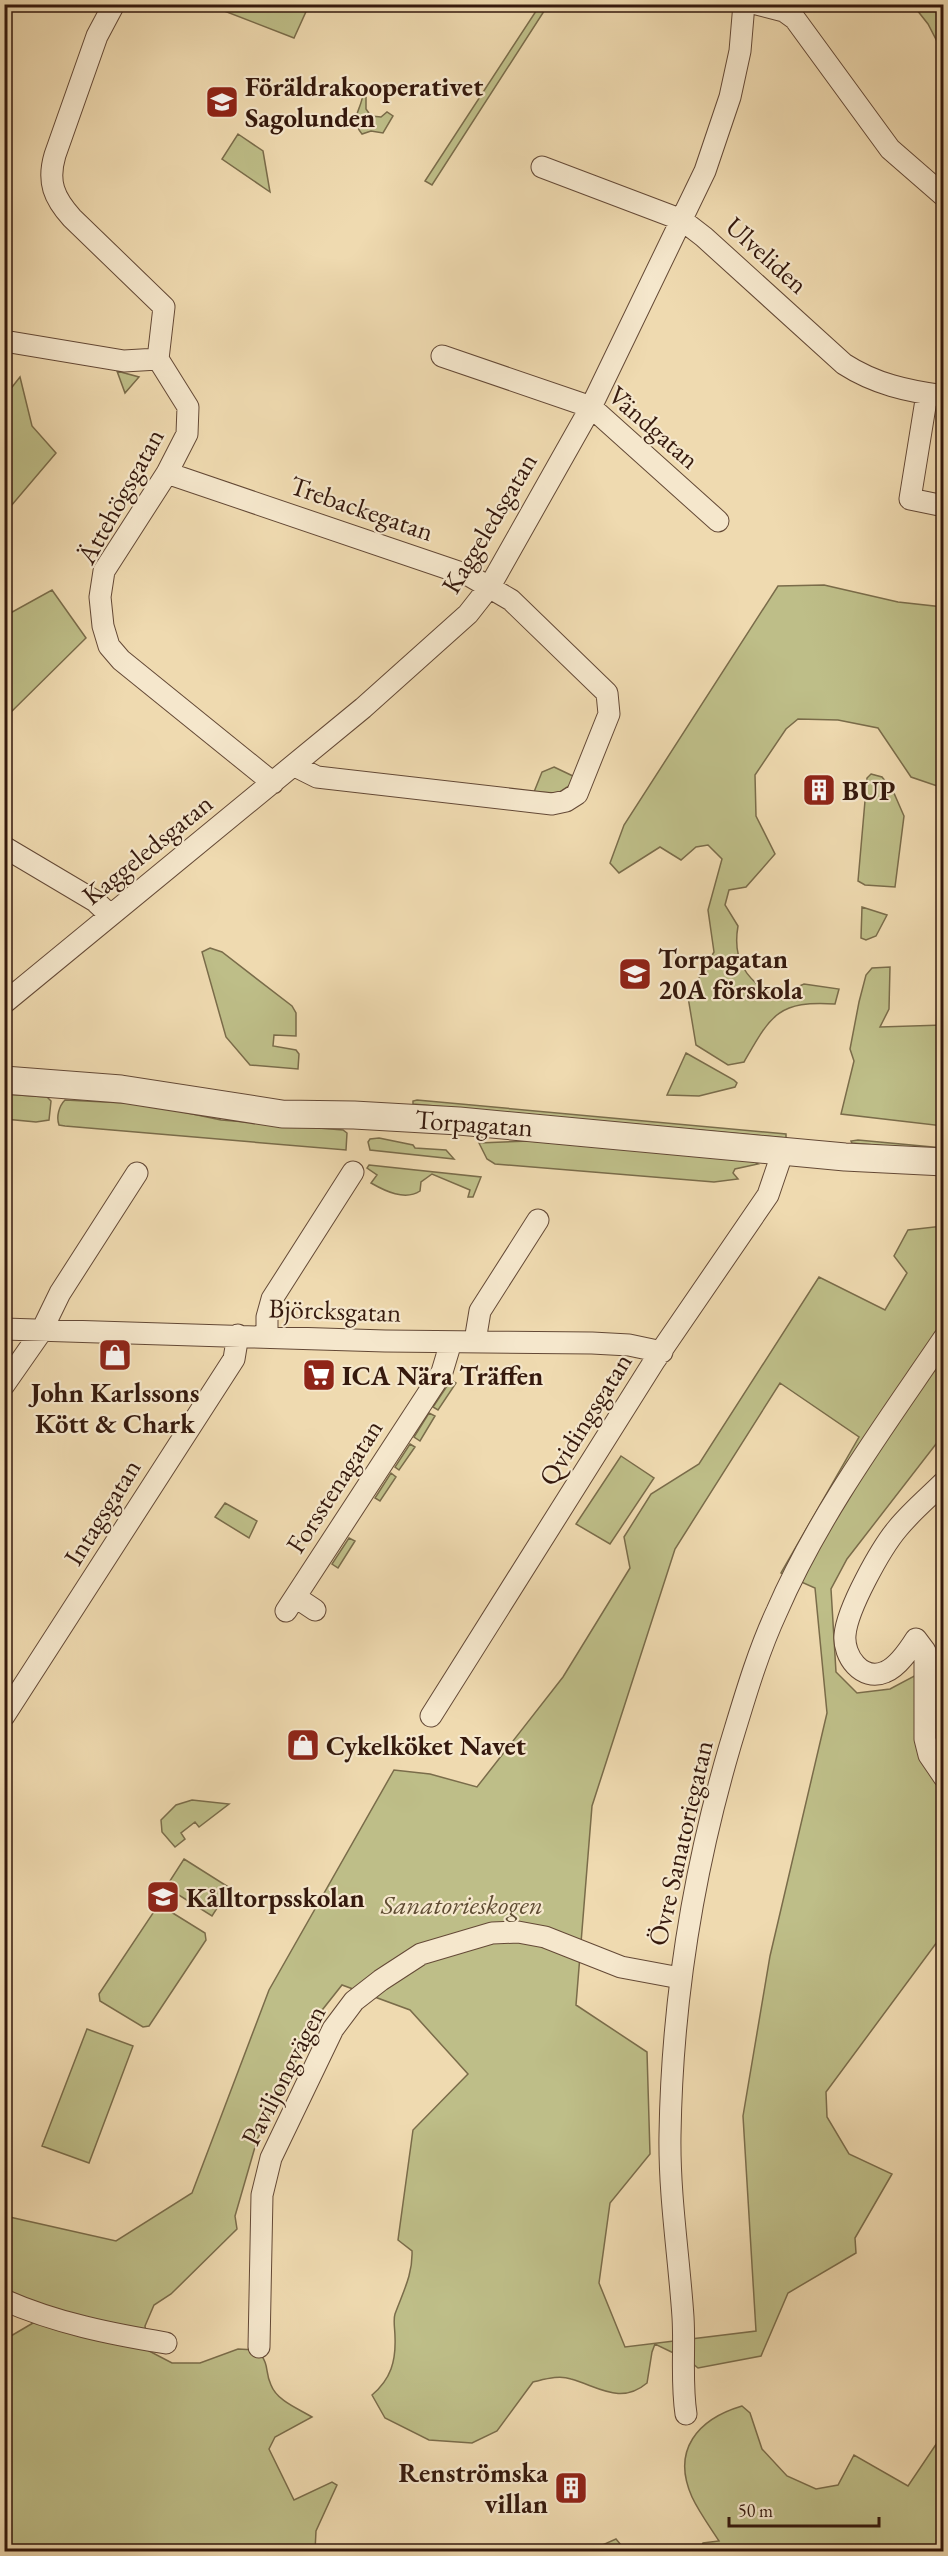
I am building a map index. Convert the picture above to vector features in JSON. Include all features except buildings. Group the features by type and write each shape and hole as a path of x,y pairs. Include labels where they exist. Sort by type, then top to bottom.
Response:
{"street":[{"path":"4,341 124,361 158,359 164,307 72,218 52,190 51,170 55,155 97,36 114,4"},
{"name":"Kaggeledsgatan","path":"4,1003 295,766 444,637 468,614 490,586 591,407 682,220 718,140 740,51 744,4"},
{"path":"757,4 777,9 795,19 890,149 944,196"},
{"name":"Ulveliden","path":"542,167 682,220 704,237 844,364 864,377 883,385 935,395"},
{"name":"Vändgatan","path":"442,356 591,407 718,521"},
{"name":"Ättehögsgatan","path":"158,359 188,407 187,434 167,473 104,571 100,597 109,646 121,660 273,783"},
{"path":"935,395 910,500 944,506"},
{"name":"Trebackegatan","path":"167,473 438,564 490,586 511,600 608,693 609,714 577,794 566,801 552,804 317,777 295,766"},
{"path":"4,848 95,902 110,915"},
{"name":"Torpagatan","path":"4,1080 121,1089 282,1114 354,1115 459,1121 783,1151 944,1162"},
{"name":"Qvidingsgatan","path":"431,1716 662,1352 768,1195 783,1151"},
{"path":"267,1336 267,1317 272,1299 353,1172"},
{"path":"4,1385 41,1332 60,1293 137,1173"},
{"path":"475,1341 480,1311 538,1220"},
{"name":"Björcksgatan","path":"4,1329 41,1332 629,1344 662,1352"},
{"name":"Intagsgatan","path":"4,1716 234,1359 238,1335"},
{"name":"Övre Sanatoriegatan","path":"686,2414 682,2387 683,2316 669,2135 671,2071 680,1978 713,1806 749,1684 777,1611 804,1557 844,1490 944,1338"},
{"name":"Forsstenagatan","path":"315,1610 292,1604 442,1372 451,1341"},
{"path":"944,1482 897,1529 855,1604 845,1635 854,1664 869,1674 885,1672 894,1667 916,1639 922,1643 926,1651 925,1740 929,1755 944,1777"},
{"name":"Paviljongvägen","path":"259,2347 262,2195 271,2158 333,2029 354,2001 421,1954 492,1933 518,1932 545,1937 621,1967 680,1978"},
{"path":"4,2300 106,2333 166,2343"}],"green space":[{"path":"215,4 309,5 294,38 214,7"},
{"path":"540,5 548,5 432,185 425,181"},
{"path":"913,5 943,5 943,53 928,24"},
{"path":"363,94 366,97 366,109 371,116 381,117 387,112 393,116 383,133 371,131 362,134 358,128 356,119"},
{"path":"238,134 263,151 270,192 222,159"},
{"path":"117,371 139,377 125,393"},
{"path":"20,377 32,426 56,453 5,513 5,396"},
{"path":"824,585 898,602 943,607 943,788 911,777 878,728 838,720 798,719 786,729 755,775 756,816 775,854 746,887 729,890 725,905 738,926 737,949 743,968 764,990 774,997 804,984 839,989 835,1004 800,1005 777,1015 761,1033 744,1062 728,1065 696,1045 688,997 714,952 708,910 722,859 708,845 696,847 681,860 660,847 619,873 610,863 624,825 778,586"},
{"path":"52,590 86,638 5,718 5,616"},
{"path":"554,767 575,777 573,783 558,793 534,792 542,772"},
{"path":"871,774 882,777 893,791 904,816 895,887 865,885 858,881 867,778"},
{"path":"862,907 887,915 876,936 866,940 861,938"},
{"path":"210,948 222,952 292,1006 296,1013 296,1036 274,1035 273,1046 296,1050 299,1054 298,1069 250,1065 226,1037 202,952"},
{"path":"890,967 889,1009 880,1027 943,1025 943,1126 841,1114 854,1061 850,1049 866,975 872,968"},
{"path":"686,1053 734,1080 737,1083 735,1087 699,1096 667,1095"},
{"path":"4,1094 47,1097 51,1101 49,1120 36,1122 5,1119"},
{"path":"65,1100 145,1104 221,1120 343,1130 347,1133 346,1150 59,1125 59,1112"},
{"path":"413,1101 786,1134 786,1138 413,1104"},
{"path":"379,1138 413,1145 415,1148 446,1150 454,1159 370,1150 368,1142 370,1139"},
{"path":"530,1141 753,1161 758,1164 735,1169 733,1173 738,1179 714,1182 495,1164 487,1159 479,1143"},
{"path":"851,1141 943,1148 943,1151 852,1143"},
{"path":"369,1165 481,1177 473,1197 468,1197 470,1190 432,1174 421,1182 420,1191 402,1195 389,1192 371,1183 377,1175 367,1168"},
{"name":"Sanatorieskogen","path":"943,1226 943,1435 847,1559 831,1589 836,1672 857,1693 890,1689 918,1674 944,1785 943,1934 826,2092 827,2117 849,2154 892,2174 855,2238 856,2253 788,2293 761,2356 698,2368 688,2360 655,2344 647,2383 637,2389 619,2394 562,2377 533,2382 497,2431 472,2443 429,2440 385,2418 372,2395 384,2383 391,2369 395,2346 394,2316 411,2267 412,2251 398,2240 413,2130 468,2074 410,2010 342,1985 319,2014 257,2140 235,2216 237,2229 171,2294 154,2305 145,2326 149,2351 172,2363 200,2363 238,2349 258,2350 265,2361 269,2380 278,2396 312,2417 275,2437 269,2449 294,2500 332,2482 337,2485 316,2531 315,2551 5,2551 4,2340 33,2323 5,2293 5,2216 116,2241 192,2193 269,1990 394,1770 430,1774 477,1787 563,1677 630,1568 624,1537 651,1494 699,1464 819,1277 885,1310 907,1273 894,1256 908,1230","holes":["780,1383 859,1437 781,1573 815,1588 827,1713 770,1956 743,2116 756,2331 625,2347 599,2283 610,2203 650,2154 647,2052 576,2005 592,1806 675,1549"]},
{"path":"451,1380 456,1383 438,1410 433,1407"},
{"path":"429,1413 435,1416 420,1441 414,1437"},
{"path":"410,1444 415,1447 399,1470 395,1467"},
{"path":"621,1456 654,1478 610,1544 576,1524"},
{"path":"391,1473 396,1477 380,1501 375,1498"},
{"path":"225,1503 257,1521 249,1538 215,1517"},
{"path":"349,1538 355,1541 338,1568 332,1564"},
{"path":"192,1800 229,1804 199,1827 195,1822 181,1833 185,1839 175,1847 162,1832 161,1820 176,1805"},
{"path":"184,1859 230,1888 212,1916 166,1887"},
{"path":"163,1907 205,1933 206,1940 149,2026 143,2027 100,2001 99,1994 155,1910"},
{"path":"87,2029 133,2046 89,2163 42,2146"},
{"path":"742,2406 750,2413 762,2449 787,2476 816,2489 838,2485 854,2455 908,2486 943,2434 943,2551 699,2551 703,2543 719,2541 692,2497 686,2480 687,2451 701,2428 726,2412"},
{"path":"616,2539 626,2551 589,2551"}],"place":[{"name":"Föräldrakooperativet Sagolunden","path":"222,102"},
{"name":"BUP","path":"819,790"},
{"name":"Torpagatan 20A förskola","path":"635,974"},
{"name":"John Karlssons Kött & Chark","path":"115,1355"},
{"name":"ICA Nära Träffen","path":"319,1375"},
{"name":"Cykelköket Navet","path":"303,1745"},
{"name":"Kålltorpsskolan","path":"163,1897"},
{"name":"Renströmska villan","path":"571,2488"}]}
